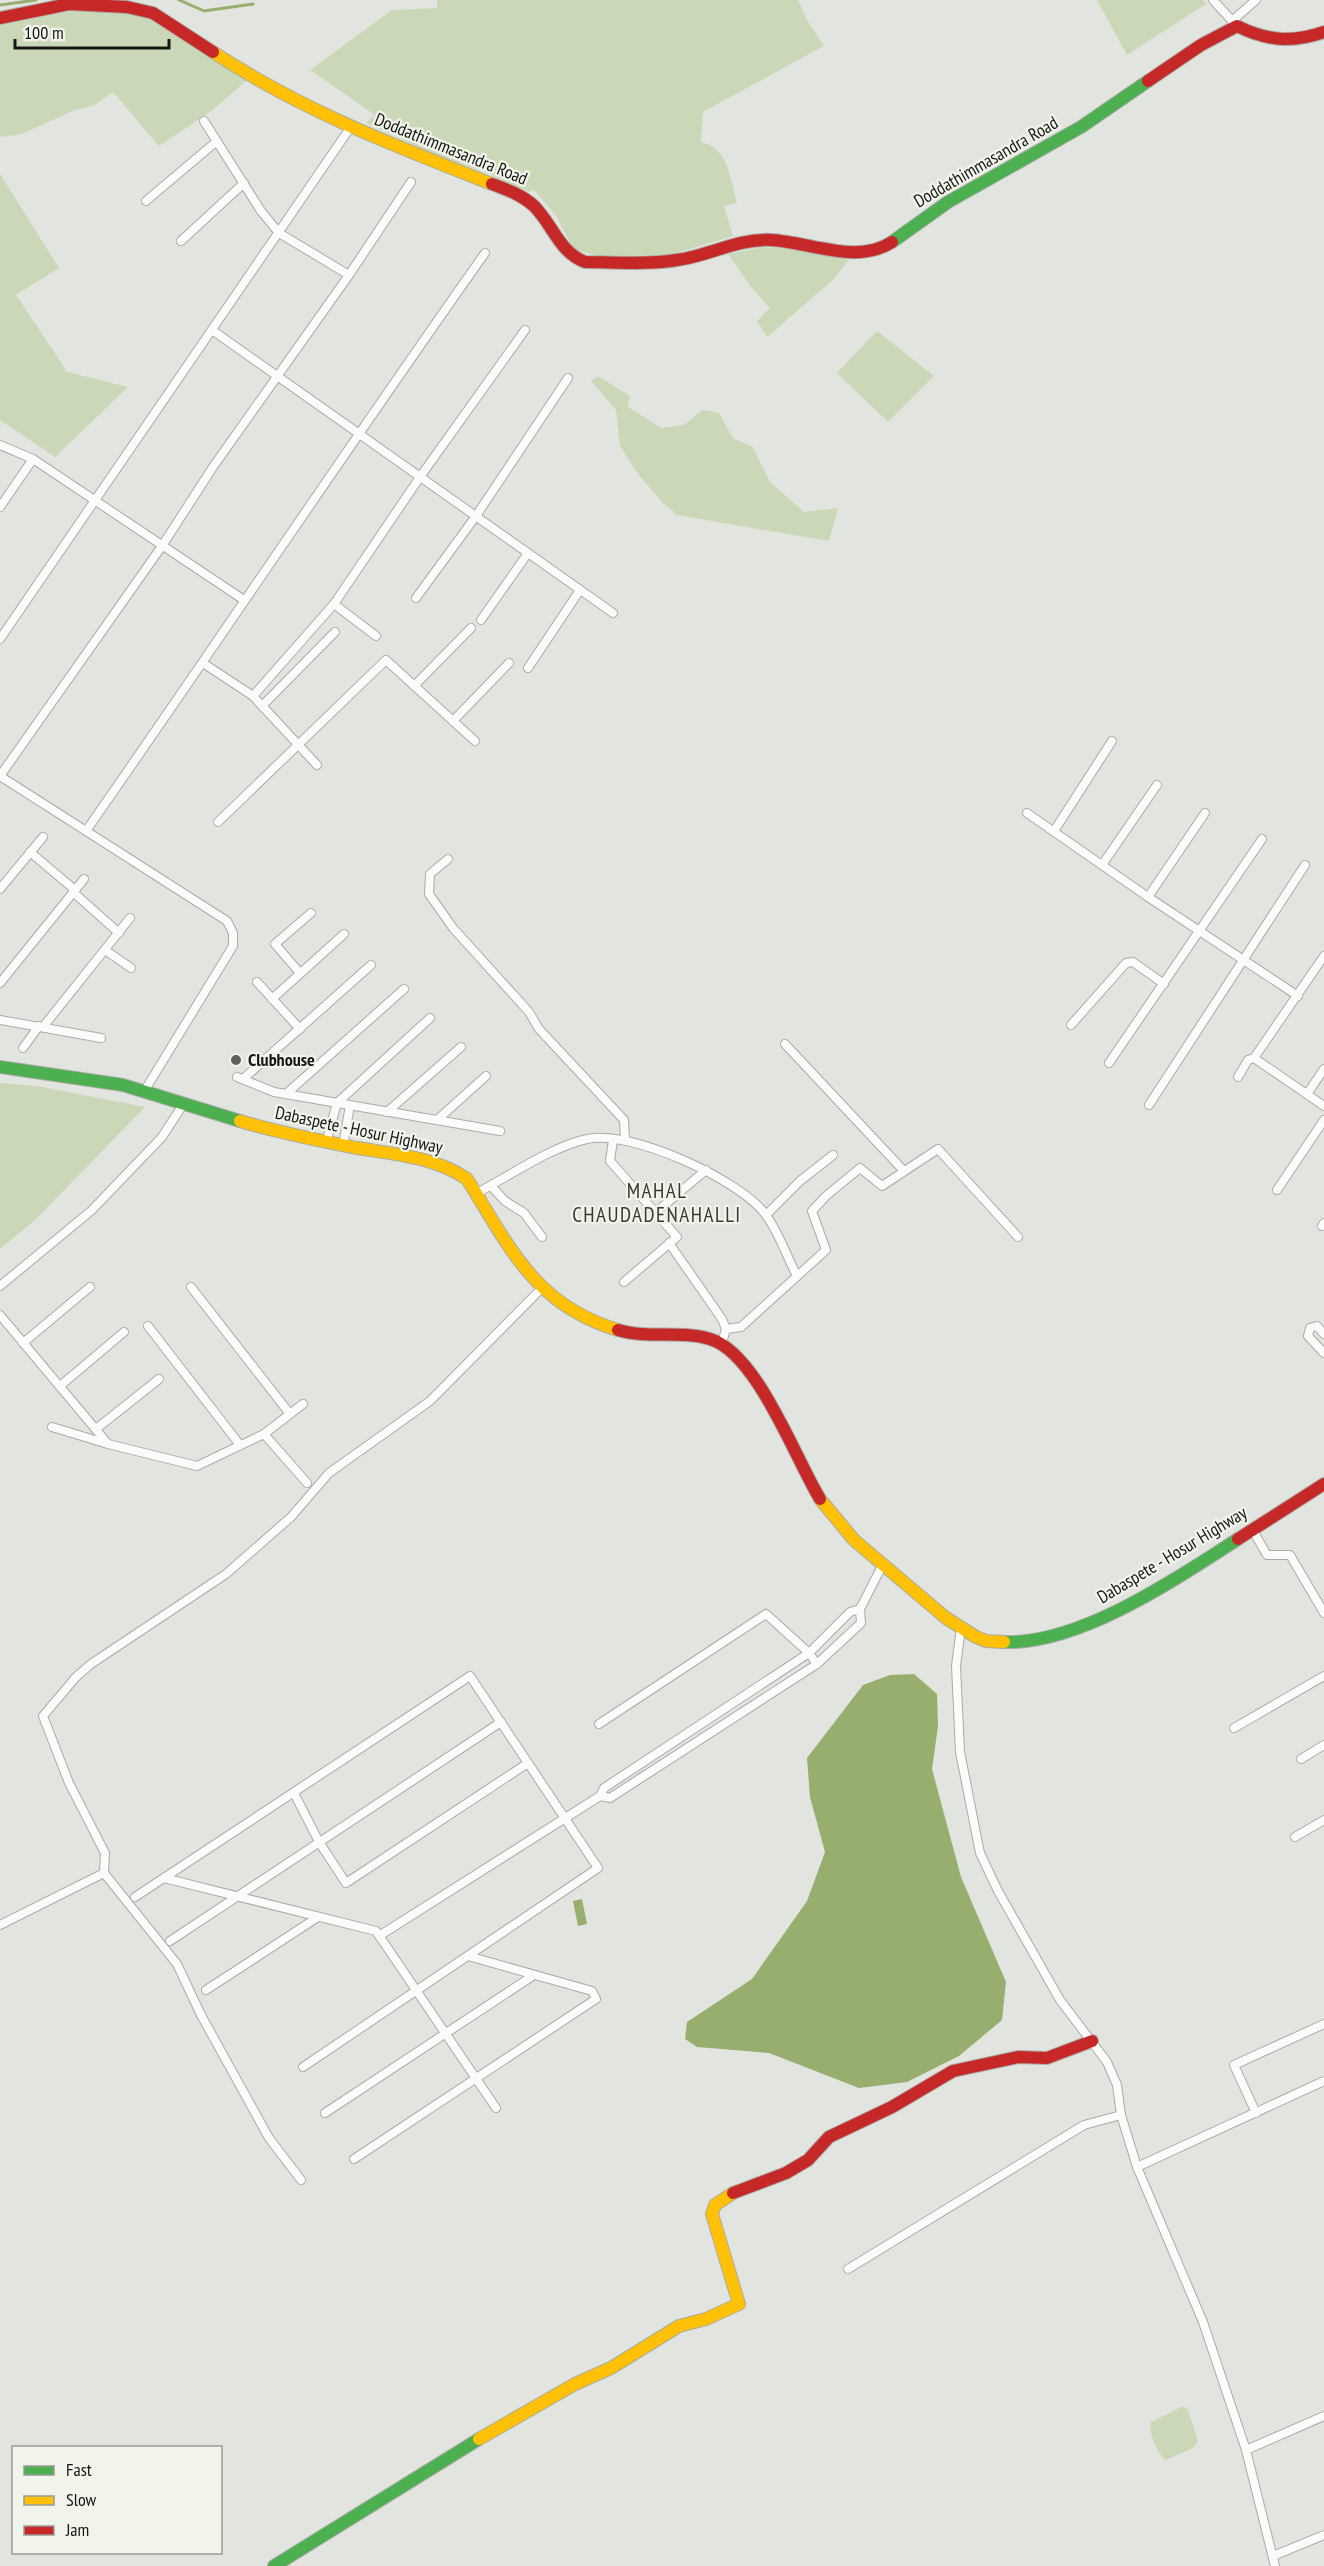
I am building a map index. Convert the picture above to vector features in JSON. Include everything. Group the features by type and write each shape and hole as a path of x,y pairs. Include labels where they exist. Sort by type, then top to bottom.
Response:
{"main road":[{"name":"Doddathimmasandra Road","path":"0,18 69,2 127,7 153,13 232,65 311,109 350,128 522,196 536,208 564,248 575,258 585,262 674,261 754,240 772,240 858,253 874,252 948,202 1081,127 1235,23"},
{"path":"1235,23 1260,38 1278,40 1298,39 1324,32"},
{"name":"Dabaspete - Hosur Highway","path":"0,1067 98,1080 145,1090 282,1134 440,1164 467,1179 524,1269 542,1288 576,1311 616,1330 636,1334 700,1338 722,1343 757,1383 826,1507 859,1546 961,1627 984,1641 1023,1644 1064,1633 1108,1615 1145,1595 1324,1484"},
{"path":"274,2566 383,2500 467,2445 512,2422 575,2384 610,2368 679,2326 706,2319 739,2304 712,2214 715,2205 736,2191 767,2182 786,2173 808,2160 829,2137 859,2121 892,2108 953,2070 1018,2057 1047,2058 1092,2041"}],"street":[{"path":"1213,0 1235,23 1256,0"},
{"path":"204,121 261,211 279,233 348,275"},
{"path":"0,639 350,128"},
{"path":"146,201 217,141"},
{"path":"145,1090 233,946 233,933 227,921 0,776 162,546 213,467 278,377 411,182"},
{"path":"181,241 243,183"},
{"path":"86,831 203,663 358,433 485,253"},
{"path":"212,330 613,613"},
{"path":"253,696 334,604 420,477 525,330"},
{"path":"416,598 476,516 568,378"},
{"path":"0,446 33,459 244,600"},
{"path":"0,507 33,459"},
{"path":"482,620 528,553"},
{"path":"528,668 580,590"},
{"path":"334,604 376,636"},
{"path":"414,686 471,628"},
{"path":"262,706 335,632"},
{"path":"218,822 386,660 475,741"},
{"path":"203,663 253,696 317,765"},
{"path":"453,721 509,663"},
{"path":"1053,831 1112,741"},
{"path":"1102,865 1157,785"},
{"path":"1027,813 1298,996"},
{"path":"1149,897 1205,813"},
{"path":"0,889 43,837"},
{"path":"1109,1063 1262,840"},
{"path":"30,852 118,933"},
{"path":"448,859 430,874 429,894 453,928 528,1012 539,1029 624,1120 625,1139"},
{"path":"1149,1106 1305,865"},
{"path":"0,983 84,879"},
{"path":"300,973 275,944 311,913"},
{"path":"23,1048 130,918"},
{"path":"272,999 344,934"},
{"path":"105,950 131,968"},
{"path":"1238,1077 1248,1060 1254,1058 1324,956"},
{"path":"1071,1025 1126,963 1133,962 1164,984"},
{"path":"371,965 300,1029 240,1078 286,1094 500,1131"},
{"path":"256,982 300,1029"},
{"path":"286,1094 404,989"},
{"path":"326,1143 337,1103 430,1018"},
{"path":"0,1020 101,1038"},
{"path":"785,1044 903,1170"},
{"path":"387,1112 461,1047"},
{"path":"1254,1058 1324,1106"},
{"path":"1307,1094 1324,1069"},
{"path":"437,1120 486,1076"},
{"path":"0,1286 92,1210 162,1137 184,1102"},
{"path":"342,1146 350,1105"},
{"path":"1277,1190 1324,1120"},
{"path":"477,1193 568,1144 590,1138 625,1139 706,1170 748,1198 766,1215 797,1276"},
{"path":"613,1140 610,1161 677,1236 624,1282"},
{"path":"726,1329 741,1327 826,1250 812,1211 826,1196 860,1168 882,1186 938,1149 1018,1237"},
{"path":"766,1215 800,1181 833,1155"},
{"path":"656,1212 706,1170"},
{"path":"491,1186 505,1201 524,1213 542,1237"},
{"path":"669,1243 722,1319 726,1329 722,1343"},
{"path":"23,1343 90,1287"},
{"path":"191,1287 290,1414"},
{"path":"301,2180 269,2138 201,2015 177,1964 104,1873 105,1853 69,1783 43,1716 52,1702 91,1664 226,1574 291,1517 330,1473 430,1401 542,1288"},
{"path":"0,1315 108,1444"},
{"path":"148,1326 240,1445"},
{"path":"1324,1334 1317,1326 1310,1328 1308,1336 1324,1353"},
{"path":"60,1386 124,1332"},
{"path":"96,1429 159,1379"},
{"path":"52,1427 108,1444 197,1466 264,1434 303,1404"},
{"path":"264,1434 307,1483"},
{"path":"1252,1529 1267,1555 1290,1555 1324,1613"},
{"path":"600,1796 610,1798 817,1664 861,1623 860,1609 882,1566"},
{"path":"379,1936 600,1796 604,1788 809,1653 850,1612 860,1609"},
{"path":"599,1724 766,1614 809,1653 817,1664"},
{"path":"961,1627 956,1666 960,1752 980,1853 998,1891 1060,2000 1107,2062 1117,2085 1122,2115 1137,2167 1203,2322 1246,2450 1275,2566"},
{"path":"135,1897 470,1676 598,1868 303,2067"},
{"path":"1234,1728 1324,1676"},
{"path":"170,1941 501,1722"},
{"path":"1301,1759 1324,1745"},
{"path":"294,1792 319,1842 346,1883 528,1763"},
{"path":"1296,1837 1324,1820"},
{"path":"0,1925 104,1873"},
{"path":"164,1878 376,1931 496,2108"},
{"path":"206,1990 318,1917"},
{"path":"354,2159 596,1999 592,1991 468,1956"},
{"path":"325,2113 534,1975"},
{"path":"1256,2113 1234,2065 1324,2024"},
{"path":"1137,2167 1324,2081"},
{"path":"848,2269 1084,2125 1122,2115"},
{"path":"1246,2450 1324,2416"},
{"path":"1273,2556 1324,2535"}],"shaded area":[{"path":"437,0 798,0 807,20 824,46 703,112 701,142 710,145 723,158 737,203 724,206 733,236 670,255 597,256 573,249 557,217 534,190 529,192 487,173 438,156 366,123 375,115 310,70 392,10 437,8"},
{"path":"1097,0 1203,0 1206,4 1127,55"},
{"path":"79,10 121,10 154,19 247,80 210,112 159,146 113,92 93,106 75,110 22,134 0,137 0,21"},
{"path":"0,174 59,268 16,295 66,370 64,371 128,387 55,457 0,420"},
{"path":"763,247 804,250 849,260 833,280 767,337 757,321 770,308 751,287 728,254"},
{"path":"877,331 934,376 888,422 837,373"},
{"path":"598,376 630,396 628,407 661,428 684,425 702,410 719,413 733,438 753,447 770,482 804,512 838,508 829,541 677,515 663,503 638,474 620,446 616,410 591,381"},
{"path":"0,1083 37,1086 145,1107 37,1218 0,1249"},
{"path":"914,1674 937,1694 938,1726 932,1769 961,1877 1006,1982 1002,2020 959,2056 907,2082 859,2088 769,2053 697,2047 685,2039 687,2022 752,1979 807,1901 825,1852 810,1797 807,1758 863,1685 890,1675"},
{"path":"582,1899 587,1924 578,1926 573,1901"},
{"path":"1183,2406 1188,2410 1198,2441 1193,2448 1166,2460 1159,2453 1154,2442 1151,2422"}],"waterway":[{"path":"0,5 36,0"},
{"path":"179,0 204,11 253,4"}],"traffic: fast":[{"path":"892,242 948,202 1081,127 1148,81"},
{"path":"0,1067 123,1085 240,1121"},
{"path":"1004,1642 1033,1640 1063,1633 1095,1621 1156,1590 1238,1539"},
{"path":"274,2566 479,2439"}],"traffic: slow":[{"path":"213,52 246,73 314,109 384,141 492,184"},
{"path":"240,1121 313,1139 428,1161 455,1172 467,1179 512,1250 527,1271 545,1289 565,1305 589,1319 618,1330"},
{"path":"820,1499 854,1540 946,1618 976,1637 986,1641 1004,1642"},
{"path":"479,2439 575,2384 611,2368 679,2326 706,2319 739,2304 712,2214 715,2205 733,2193"}],"traffic: jam":[{"path":"0,18 69,4 127,7 153,13 213,52"},
{"path":"1148,81 1201,45 1237,26 1259,35 1280,39 1302,38 1324,32"},
{"path":"492,184 514,193 534,206 562,245 576,258 585,262 666,262 759,240 849,252 878,249 892,242"},
{"path":"618,1330 641,1334 699,1336 727,1348 744,1364 759,1385 820,1499"},
{"path":"1238,1539 1324,1484"},
{"path":"733,2193 786,2173 808,2160 829,2137 892,2107 953,2071 1018,2057 1047,2058 1092,2041"}],"place":[{"name":"Clubhouse","path":"236,1060"}],"district":[{"name":"MAHAL CHAUDADENAHALLI","path":"657,1203"}]}
